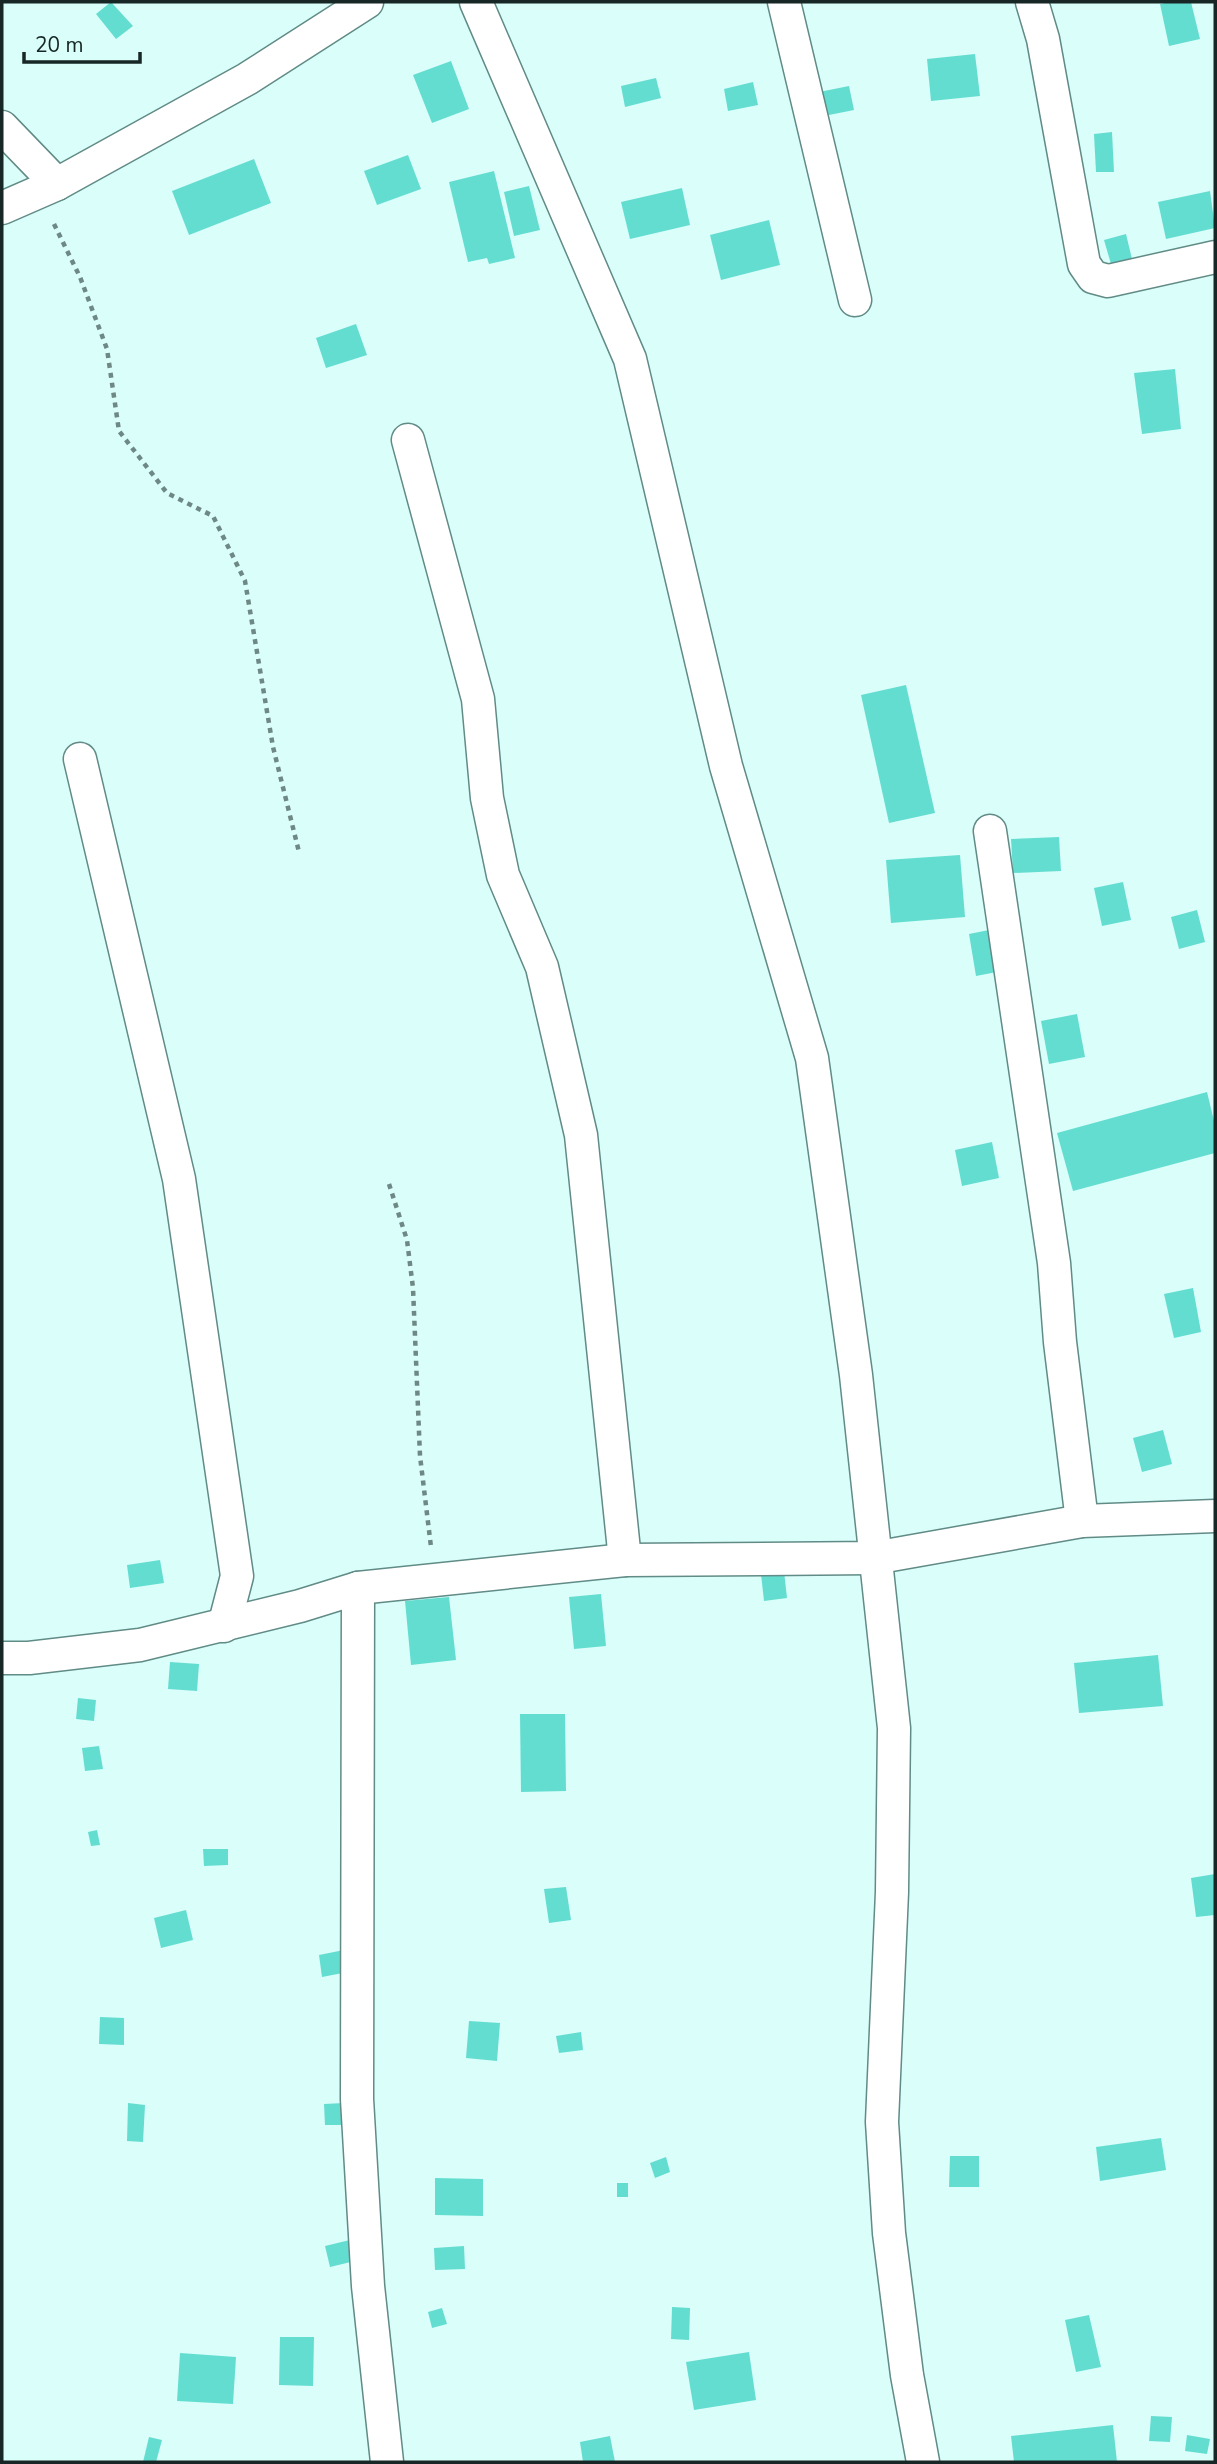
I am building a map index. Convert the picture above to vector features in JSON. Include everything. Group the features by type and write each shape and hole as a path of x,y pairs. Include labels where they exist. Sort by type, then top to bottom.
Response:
{"street":[{"path":"476,2 631,359 726,766 812,1058 856,1375 894,1728 892,1892 882,2122 889,2233 907,2375 922,2462"},
{"path":"784,2 855,300"},
{"path":"1032,2 1043,40 1084,264 1093,277 1108,281 1215,257"},
{"path":"2,208 53,186 247,79 352,5"},
{"path":"2,127 53,186"},
{"path":"408,440 478,699 488,798 503,875 542,967 581,1135 625,1560"},
{"path":"80,759 179,1179 237,1576 224,1626"},
{"path":"990,831 1054,1263 1060,1342 1082,1521"},
{"path":"2,1658 140,1645 224,1626 358,1588 625,1560 874,1558 1082,1521 1215,1516"},
{"path":"358,1588 357,2099 368,2286 387,2462"}],"path":[{"path":"53,186 53,221 80,277 107,349 119,431 167,493 213,516 245,581 273,747 299,852"},
{"path":"389,1184 407,1240 413,1288 420,1456 435,1579"}],"building":[{"path":"111,2 133,26 116,39 96,14"},
{"path":"1191,2 1200,39 1169,46 1160,4"},
{"path":"975,54 980,96 931,101 927,59"},
{"path":"451,61 469,109 432,123 413,75"},
{"path":"656,78 661,98 625,107 621,86"},
{"path":"753,82 758,105 728,111 724,89"},
{"path":"849,86 854,110 819,117 814,93"},
{"path":"1112,132 1114,172 1096,172 1094,134"},
{"path":"408,155 421,189 377,205 364,171"},
{"path":"254,159 271,203 189,235 172,191"},
{"path":"494,171 515,258 489,264 487,258 468,262 449,182"},
{"path":"529,186 540,230 514,236 504,192"},
{"path":"682,188 690,225 630,239 621,202"},
{"path":"1210,191 1215,228 1166,239 1158,202"},
{"path":"769,220 780,265 721,280 710,235"},
{"path":"1126,234 1132,259 1111,264 1104,240"},
{"path":"356,324 367,355 326,368 316,338"},
{"path":"1175,369 1181,429 1142,434 1134,373"},
{"path":"906,685 935,813 889,823 861,695"},
{"path":"1059,837 1061,871 1013,873 1011,839"},
{"path":"960,855 965,917 891,923 886,860"},
{"path":"1123,882 1131,920 1102,926 1094,888"},
{"path":"1197,910 1205,942 1179,949 1171,917"},
{"path":"994,929 1002,971 976,976 969,934"},
{"path":"1077,1014 1085,1057 1049,1064 1041,1021"},
{"path":"1207,1092 1215,1125 1215,1153 1073,1191 1057,1133"},
{"path":"992,1142 999,1178 962,1186 955,1150"},
{"path":"1193,1288 1201,1332 1174,1338 1164,1294"},
{"path":"1163,1430 1172,1464 1142,1472 1133,1438"},
{"path":"160,1560 164,1583 130,1588 127,1565"},
{"path":"784,1571 787,1598 764,1601 761,1574"},
{"path":"601,1594 606,1646 574,1649 569,1597"},
{"path":"449,1597 456,1660 411,1665 405,1601"},
{"path":"1158,1655 1163,1706 1079,1713 1074,1663"},
{"path":"170,1662 199,1664 197,1691 168,1689"},
{"path":"78,1698 96,1700 94,1721 76,1719"},
{"path":"520,1714 565,1714 566,1791 521,1792"},
{"path":"99,1746 103,1769 85,1771 82,1748"},
{"path":"97,1830 100,1845 91,1846 88,1832"},
{"path":"203,1849 228,1849 228,1865 204,1866"},
{"path":"1215,1874 1215,1915 1196,1917 1191,1878"},
{"path":"566,1887 571,1920 549,1923 544,1889"},
{"path":"186,1910 193,1940 161,1948 154,1918"},
{"path":"344,1950 348,1972 322,1977 319,1955"},
{"path":"100,2017 124,2018 124,2045 99,2044"},
{"path":"469,2021 500,2023 497,2061 466,2058"},
{"path":"581,2032 583,2050 559,2053 556,2036"},
{"path":"128,2103 145,2105 143,2142 127,2141"},
{"path":"344,2103 345,2125 325,2125 324,2104"},
{"path":"1161,2138 1166,2170 1100,2181 1096,2147"},
{"path":"950,2156 979,2156 979,2187 949,2187"},
{"path":"666,2157 670,2172 655,2178 650,2163"},
{"path":"435,2178 483,2179 483,2216 435,2215"},
{"path":"617,2183 628,2183 628,2197 617,2197"},
{"path":"354,2239 359,2260 330,2267 325,2246"},
{"path":"464,2246 465,2269 435,2270 434,2248"},
{"path":"672,2307 690,2308 689,2340 671,2339"},
{"path":"442,2308 447,2324 432,2328 428,2312"},
{"path":"1089,2315 1101,2367 1076,2372 1065,2320"},
{"path":"280,2337 314,2337 313,2386 279,2385"},
{"path":"749,2352 756,2400 694,2410 686,2362"},
{"path":"180,2353 236,2357 233,2404 177,2401"},
{"path":"1151,2416 1172,2417 1170,2442 1149,2441"},
{"path":"1113,2425 1117,2462 1014,2462 1011,2436"},
{"path":"1187,2435 1210,2439 1207,2454 1185,2451"},
{"path":"610,2436 615,2462 583,2462 580,2442"},
{"path":"149,2437 162,2440 156,2462 143,2462"}]}
